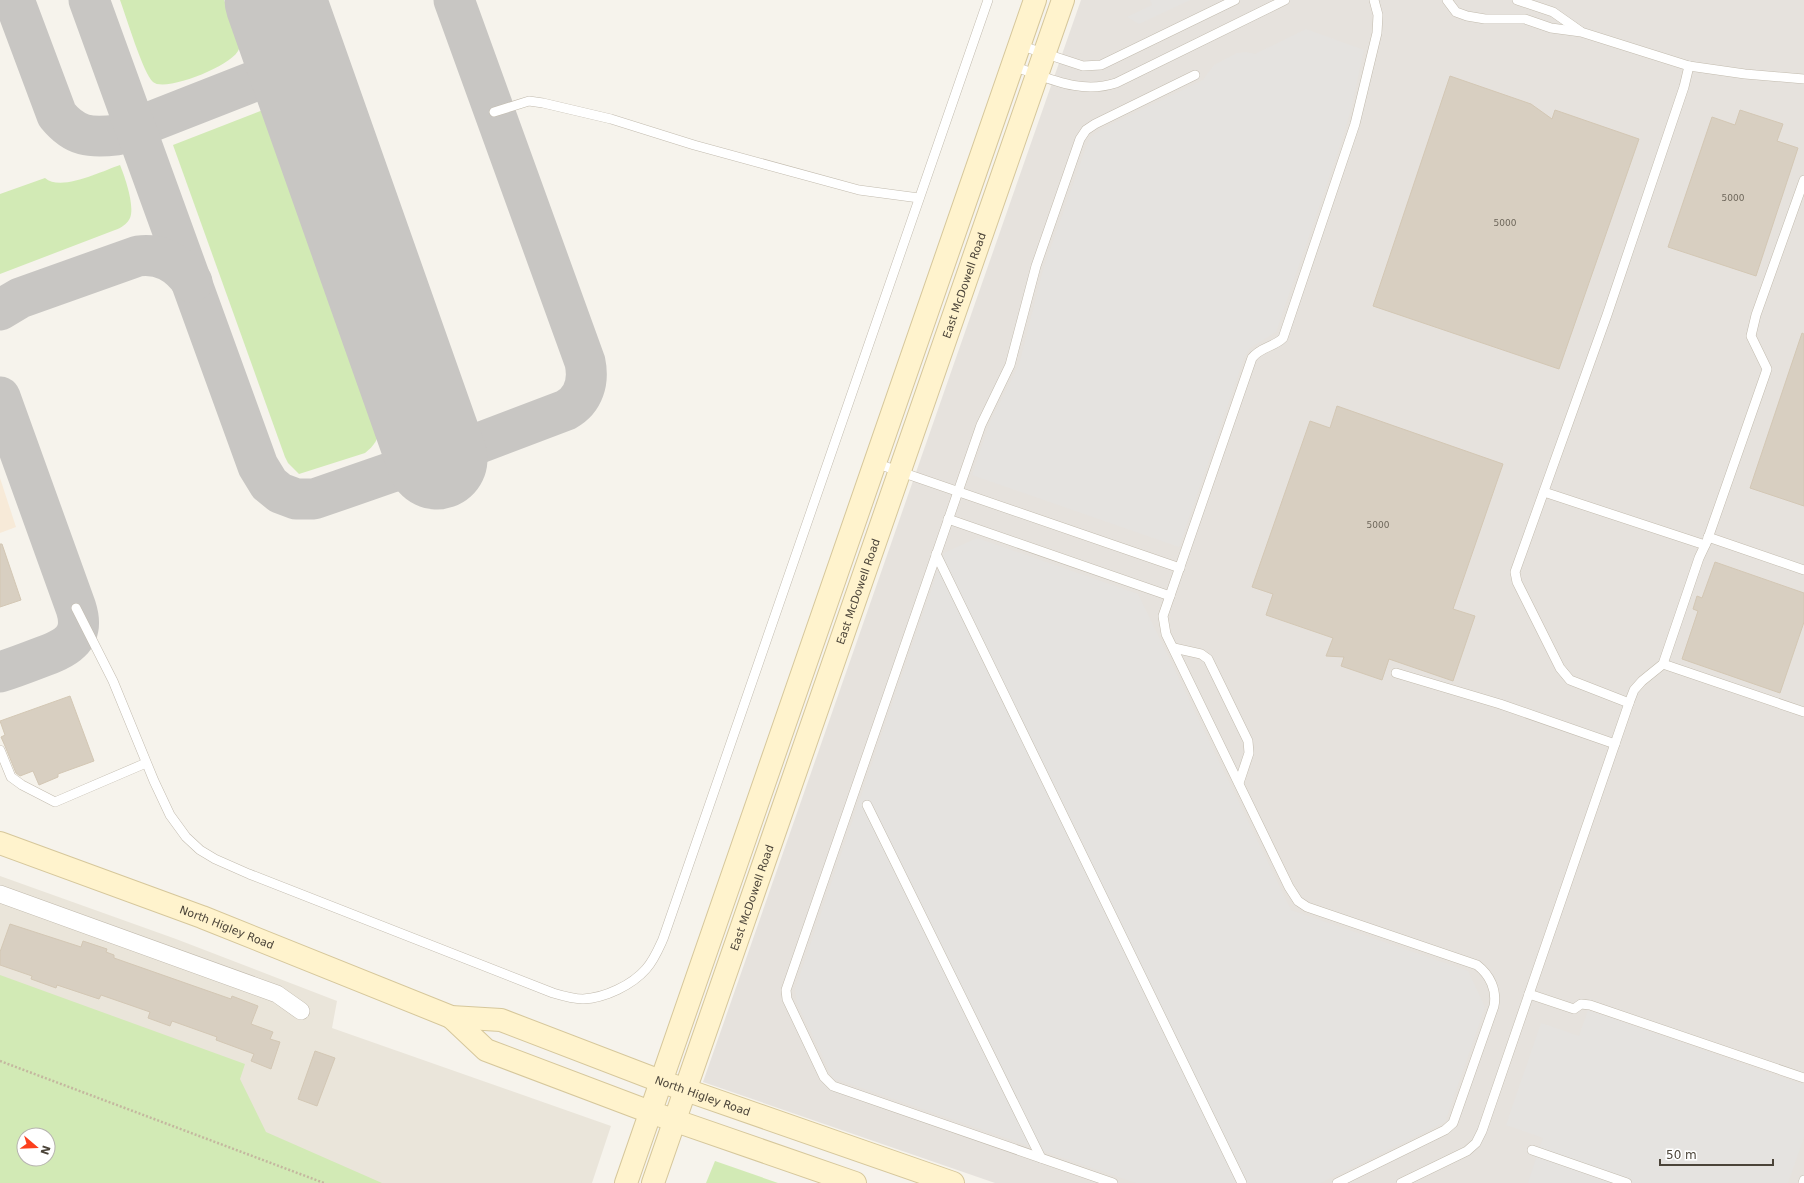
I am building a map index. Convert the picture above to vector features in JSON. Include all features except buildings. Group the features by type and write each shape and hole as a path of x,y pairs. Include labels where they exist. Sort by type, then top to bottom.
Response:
{"main road":[{"path":"626,1183 1035,0"},
{"name":"East McDowell Road","path":"654,1183 1063,0"},
{"name":"North Higley Road","path":"0,843 202,917 451,1017 501,1020 660,1081 953,1183"},
{"name":"North Higley Road","path":"451,1017 486,1050 650,1112 855,1183"}],"street":[{"path":"0,894 277,994 300,1011"}],"lane":[{"path":"76,608 113,681 146,763 170,815 186,837 200,850 215,859 553,993 577,998 597,997 620,988 632,981 646,970 656,955 663,939 988,0"},
{"path":"1019,45 1083,66 1101,65 1235,0"},
{"path":"1012,66 1078,87 1093,88 1109,85 1285,0"},
{"path":"1337,1183 1445,1130 1453,1123 1492,1014 1494,994 1487,975 1477,965 1307,907 1298,901 1289,887 1166,634 1163,622 1165,610 1252,358 1262,349 1282,338 1331,199 1355,124 1377,33 1378,16 1374,0"},
{"path":"1447,0 1456,12 1467,16 1485,19 1526,19 1551,28 1581,32 1689,66 1745,74 1804,79"},
{"path":"1517,0 1553,12 1581,32"},
{"path":"1629,703 1570,680 1560,668 1517,582 1515,572 1607,315 1684,87 1689,66"},
{"path":"1113,1183 833,1086 824,1077 786,995 786,985 984,416 1010,365 1036,266 1083,134 1095,124 1195,75"},
{"path":"494,112 529,101 543,103 610,119 694,145 859,190 919,198"},
{"path":"1401,1183 1467,1151 1476,1143 1482,1131 1629,703 1634,690 1642,681 1663,664 1699,558 1707,541 1767,369 1753,340 1752,330 1804,180"},
{"path":"875,462 899,472 1180,568"},
{"path":"1544,492 1804,570"},
{"path":"948,519 1170,596"},
{"path":"936,554 1242,1183"},
{"path":"1174,648 1201,654 1208,659 1248,742 1249,753 1239,783"},
{"path":"1663,664 1804,712"},
{"path":"1396,673 1500,704 1616,744"},
{"path":"0,750 11,777 22,785 55,802 146,763"},
{"path":"867,805 1041,1158"},
{"path":"1529,994 1574,1009 1581,1004 1590,1004 1804,1078"},
{"path":"1532,1150 1627,1183"}],"path":[{"path":"0,1061 324,1183"}],"shaded area":[{"path":"1081,0 1804,0 1804,1183 995,1183 703,1082"},
{"path":"1150,0 1190,0 1139,24 1127,17 1152,5"},
{"path":"1306,29 1364,50 1351,109 1343,137 1276,332 1250,348 1244,358 1179,547 972,475 990,422 1019,365 1043,270 1086,147 1091,137 1102,129 1203,80 1214,65 1237,53 1246,52 1255,54"},
{"path":"0,478 16,527 0,533"},
{"path":"977,538 1138,594 1291,910 1468,971 1485,1007 1445,1122 1320,1183 1136,1183 833,1078 797,1003 795,989 944,553"},
{"path":"0,876 176,939 337,1001 332,1028 611,1126 592,1183 0,1183"},
{"path":"1588,1010 1804,1085 1804,1137 1788,1183 1528,1183 1543,1138 1506,1125 1541,1023 1579,1036"}],"green space":[{"path":"120,0 224,0 237,32 239,49 225,62 199,76 171,84 160,84 153,82 144,68"},
{"path":"263,110 379,427 375,442 365,453 299,474 288,463 285,457 173,145"},
{"path":"120,165 127,184 131,206 130,218 126,224 117,229 0,274 0,194 45,178 52,182 71,182"},
{"path":"0,975 245,1064 240,1079 266,1132 382,1183 0,1183"},
{"path":"715,1161 778,1183 706,1183"}],"taxiway":[{"path":"14,0 57,115 70,128 77,132 91,136 117,135 298,64"},
{"path":"89,0 258,466 269,484 280,493 296,499 314,499 392,472 437,459 566,410 577,401 584,389 586,376 585,362 454,0"},
{"path":"0,310 20,298 138,256 146,255 162,258 175,265 187,275 192,282"},
{"path":"0,397 76,608 78,619 78,628 75,636 71,642 64,647 48,655 0,672"}],"runway":[{"path":"275,0 437,459"}]}
